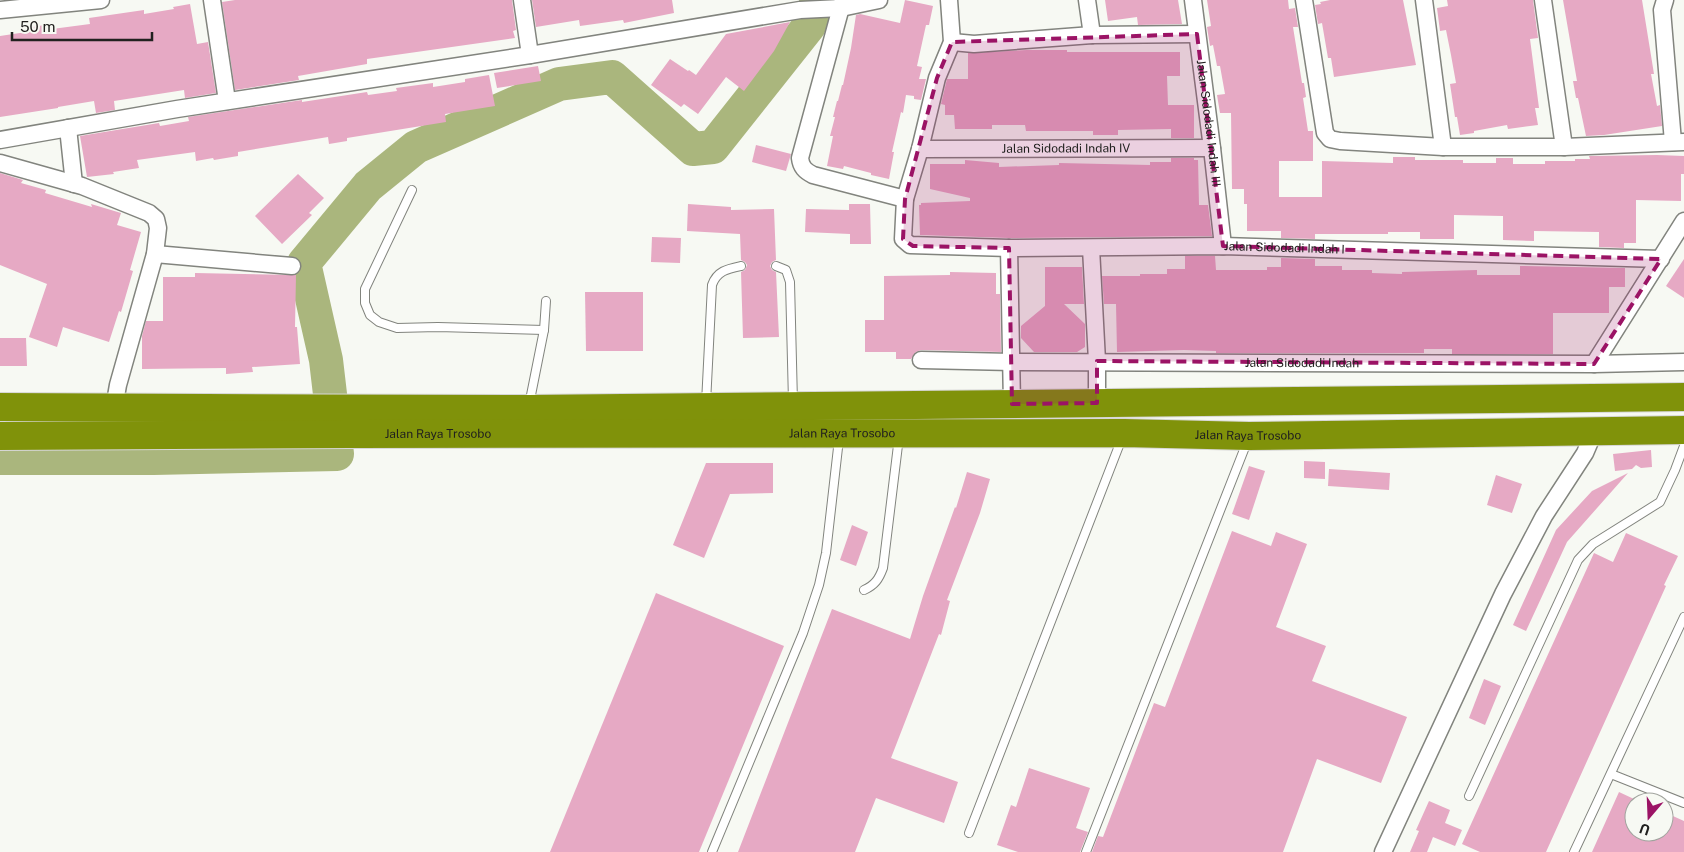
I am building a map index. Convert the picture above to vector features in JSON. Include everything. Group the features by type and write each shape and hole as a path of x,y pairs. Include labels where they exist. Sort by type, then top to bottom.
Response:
{"highway":[{"name":"Jalan Raya Trosobo","path":"0,436 337,421 528,409 1684,397"},
{"name":"Jalan Raya Trosobo","path":"0,407 114,408 337,421 840,434 1124,433 1249,436 1684,430"}],"street":[{"path":"0,10 101,0"},
{"path":"212,0 227,101"},
{"path":"522,0 530,55"},
{"path":"0,140 227,101 530,55 800,10 820,9 842,4 879,0"},
{"path":"842,4 800,158 800,164 806,172 813,175 905,199 920,149 937,78 952,42 949,0"},
{"path":"1087,0 1092,35"},
{"name":"Jalan Sidodadi Indah III","path":"1193,0 1212,148 1222,246"},
{"path":"1304,0 1327,137 1340,141 1443,147 1564,147 1678,142 1662,10 1665,0"},
{"path":"1424,0 1443,147"},
{"path":"1543,0 1564,147"},
{"path":"952,42 974,44 1092,35 1197,34"},
{"path":"68,128 74,184"},
{"name":"Jalan Sidodadi Indah IV","path":"920,149 1212,148"},
{"path":"0,163 74,184 149,213 156,219 158,228 155,254 118,385 114,408"},
{"name":"Jalan Sidodadi Indah I","path":"905,199 903,240 907,244 914,246 1009,248 1222,246 1662,258"},
{"path":"1594,364 1684,221"},
{"path":"1009,248 1012,404"},
{"path":"1091,248 1097,361 1097,403"},
{"path":"155,254 292,266"},
{"name":"Jalan Sidodadi Indah","path":"921,360 1594,364 1684,362"},
{"path":"1383,852 1504,594 1544,516 1585,453 1594,432"}],"lane":[{"path":"412,190 365,289 365,303 370,315 379,322 397,328 438,327 544,330"},
{"path":"706,407 712,285 714,279 721,272 741,266"},
{"path":"776,266 786,270 790,282 793,406"},
{"path":"528,409 544,330 546,301"},
{"path":"969,833 1124,433"},
{"path":"712,852 803,633 816,594 826,552 840,434"},
{"path":"864,590 871,587 879,579 883,568 899,434"},
{"path":"1086,852 1249,436"},
{"path":"1469,796 1578,560 1593,544 1660,502 1684,446"},
{"path":"1574,852 1684,618"},
{"path":"1611,774 1684,803"}],"highlighted area":[{"path":"1197,34 1223,246 1661,259 1594,364 1097,361 1097,403 1012,404 1009,248 913,246 903,239 905,199 937,78 952,42"}],"building":[{"path":"235,0 512,0 516,30 513,31 515,38 367,59 367,64 298,76 299,80 235,90 222,2"},
{"path":"532,0 672,0 674,13 624,23 623,20 580,26 579,20 536,27"},
{"path":"905,0 933,6 929,25 926,25 917,66 922,67 919,79 926,79 921,100 914,99 914,96 906,95 892,152 894,152 889,179 844,166 843,169 827,166 833,136 830,136 835,117 833,117 843,85 856,15 860,14 900,23"},
{"path":"1105,0 1178,0 1182,24 1138,25 1137,17 1108,21"},
{"path":"1207,0 1288,0 1289,9 1295,8 1298,27 1293,27 1302,83 1304,83 1306,97 1303,98 1308,131 1313,131 1313,161 1279,161 1279,197 1322,197 1322,161 1393,163 1393,157 1415,157 1415,160 1463,160 1463,163 1496,163 1496,158 1513,158 1513,164 1545,164 1545,161 1590,159 1589,156 1657,155 1684,156 1684,174 1681,174 1681,201 1636,200 1636,243 1624,243 1624,248 1599,247 1599,232 1534,231 1534,241 1503,240 1503,216 1454,215 1454,239 1420,239 1420,232 1315,234 1315,239 1281,238 1281,231 1247,231 1247,204 1244,204 1244,189 1232,189 1231,113 1220,113 1217,95 1225,94 1220,66 1217,66 1213,45 1210,46 1207,27 1211,26"},
{"path":"1330,0 1403,0 1416,65 1334,77 1331,58 1328,58 1322,23 1318,24 1315,5"},
{"path":"1447,0 1533,0 1538,38 1530,39 1539,108 1535,108 1538,125 1508,129 1507,125 1460,135 1450,84 1456,83 1451,55 1446,30 1440,31 1437,8 1448,6"},
{"path":"1563,0 1642,0 1654,74 1651,74 1657,106 1660,105 1662,126 1586,136 1573,81 1577,81"},
{"path":"190,4 197,44 208,42 216,93 185,98 184,90 114,101 115,110 96,113 94,101 0,117 0,36 33,31 32,27 51,24 52,29 90,24 89,18 144,10 144,14"},
{"path":"790,22 774,51 744,91 726,77 698,114 684,104 681,107 651,85 670,59 696,75 726,34"},
{"path":"1027,50 1180,52 1180,76 1167,76 1168,105 1194,105 1194,138 1171,138 1171,129 1118,130 1118,135 1093,135 1093,131 1026,131 1025,125 992,125 992,129 955,129 954,115 945,115 945,105 941,104 947,79 968,79 968,53"},
{"path":"538,66 541,81 497,88 494,73"},
{"path":"489,75 495,106 445,114 446,122 347,138 347,141 329,144 328,137 238,152 238,156 214,160 213,158 196,161 195,152 137,160 139,168 113,172 114,174 87,177 80,136 159,123 160,126 189,121 188,117 302,100 302,102 367,92 368,95 397,91 396,88 433,83 433,87 465,82 465,79"},
{"path":"756,145 791,154 786,171 752,162"},
{"path":"1171,158 1194,158 1194,160 1198,160 1199,205 1208,205 1212,236 1009,238 920,235 919,205 921,203 970,201 970,198 930,189 930,164 965,164 965,160 999,163 999,167 1059,165 1059,163 1150,165 1150,162 1171,162"},
{"path":"0,173 23,180 21,183 46,190 45,193 92,207 91,204 121,213 117,225 141,232 130,270 133,271 121,312 119,311 109,342 63,327 57,347 29,337 47,284 0,265"},
{"path":"298,174 324,198 309,213 312,215 282,244 255,216"},
{"path":"688,204 731,207 731,210 774,209 776,260 770,266 776,272 779,337 743,338 741,272 745,270 747,265 741,260 740,234 687,231"},
{"path":"849,204 870,204 871,244 850,244 850,234 805,232 806,209 849,210"},
{"path":"652,237 681,238 680,263 651,262"},
{"path":"1185,256 1215,256 1216,270 1267,270 1267,267 1281,267 1281,258 1315,259 1315,266 1342,266 1342,270 1372,270 1372,273 1402,274 1402,272 1477,270 1477,275 1520,275 1520,266 1625,268 1625,287 1609,287 1609,313 1553,313 1553,354 1452,354 1452,349 1424,349 1424,353 1216,353 1216,351 1184,350 1117,352 1116,304 1104,304 1102,276 1167,274 1167,269 1185,269"},
{"path":"1684,259 1684,298 1666,286"},
{"path":"1045,267 1082,267 1084,304 1064,304 1085,324 1085,347 1077,352 1034,352 1021,338 1021,326 1045,306"},
{"path":"950,272 996,273 996,294 1000,294 1001,352 921,350 916,352 911,359 896,359 896,352 865,352 865,320 884,320 884,276 950,275"},
{"path":"195,273 296,275 295,327 297,327 300,364 252,367 253,372 226,374 226,368 142,369 142,336 146,321 163,321 163,277 195,277"},
{"path":"585,292 643,292 643,351 586,351"},
{"path":"0,338 26,338 27,366 0,366"},
{"path":"1651,450 1652,467 1641,468 1636,465 1632,469 1615,471 1613,454"},
{"path":"1304,461 1325,462 1325,479 1304,478"},
{"path":"706,463 773,463 773,493 730,494 704,558 673,545"},
{"path":"1249,466 1265,471 1249,520 1232,514"},
{"path":"1329,469 1390,473 1389,490 1328,486"},
{"path":"967,472 990,479 980,513 947,600 950,601 941,635 939,634 891,758 958,782 944,823 876,798 855,852 738,852 832,609 910,639 923,596 956,508"},
{"path":"1628,473 1567,542 1526,631 1513,625 1556,530 1592,491"},
{"path":"1496,475 1522,484 1512,513 1487,505"},
{"path":"852,525 868,532 856,566 840,560"},
{"path":"1232,531 1271,546 1276,532 1307,544 1276,627 1326,646 1312,681 1407,717 1381,783 1317,759 1283,852 1092,852 1098,836 1103,837 1154,703 1165,707"},
{"path":"1626,533 1678,556 1546,852 1480,852 1462,844 1594,553 1613,562"},
{"path":"656,593 784,646 699,852 550,852"},
{"path":"1484,679 1501,686 1485,725 1469,718"},
{"path":"1029,768 1090,788 1076,828 1088,832 1080,852 1018,852 997,845 1011,805 1016,807"},
{"path":"1619,792 1624,794 1624,842 1674,842 1674,816 1684,821 1684,852 1592,852"},
{"path":"1429,801 1450,810 1445,823 1462,830 1455,846 1433,837 1427,852 1410,852 1419,831 1416,830"}],"waterway":[{"path":"0,458 154,458 337,454 326,360 304,263 368,186 416,147 559,84 612,77 693,149 713,147 809,26 817,0"}]}
